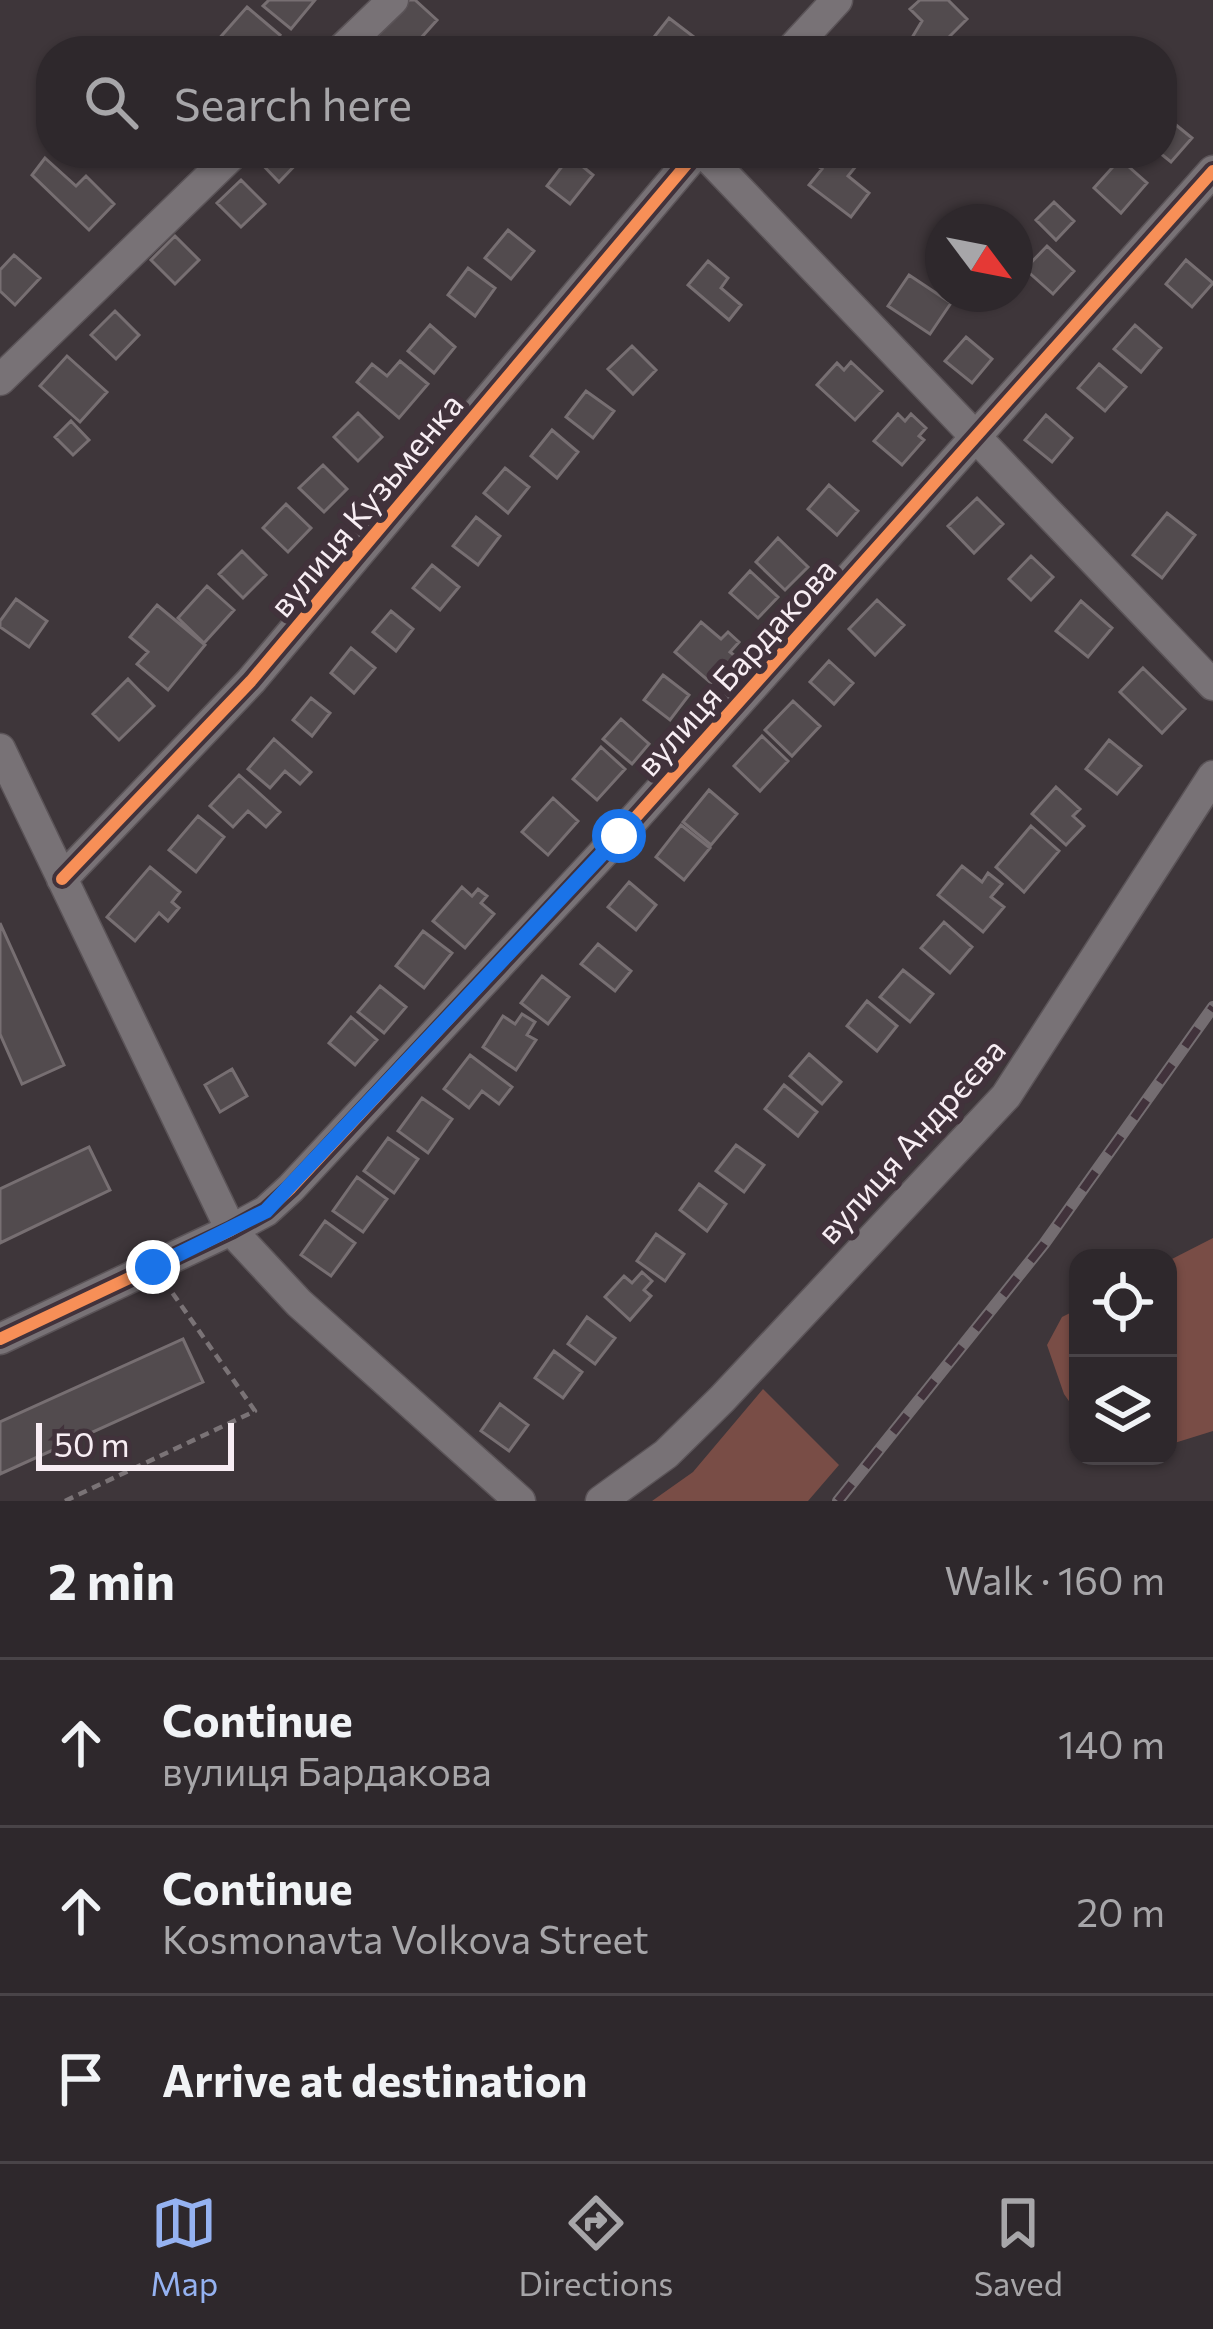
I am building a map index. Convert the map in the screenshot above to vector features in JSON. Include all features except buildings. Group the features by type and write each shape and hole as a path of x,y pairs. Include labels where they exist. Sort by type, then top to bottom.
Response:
{"street":[{"path":"356,36 393,0"},
{"path":"804,36 838,0"},
{"path":"0,380 219,168"},
{"name":"вулиця Кузьменка","path":"62,879 250,681 687,168"},
{"path":"715,168 1213,685"},
{"name":"вулиця Бардакова","path":"0,1339 230,1230 266,1211 291,1188 619,836 1213,171"},
{"path":"0,749 230,1230 299,1303 520,1501"},
{"name":"вулиця Андрєєва","path":"601,1501 666,1454 1006,1096 1213,776"}],"path":[{"path":"64,1501 255,1411 153,1267"}],"shaded area":[{"path":"1213,1238 1213,1431 1177,1442 1177,1357 1177,1256"},
{"path":"1069,1314 1069,1401 1047,1345 1062,1317"},
{"path":"763,1389 839,1465 808,1501 652,1501 693,1472"}],"railway":[{"path":"838,1501 1044,1244 1213,1007"}],"cycle path":[{"path":"62,879 251,681 683,168"},
{"path":"0,1339 231,1230 266,1211 291,1188 619,836 1213,171"}],"route":[{"path":"153,1267 266,1211 291,1188 619,836"}]}
